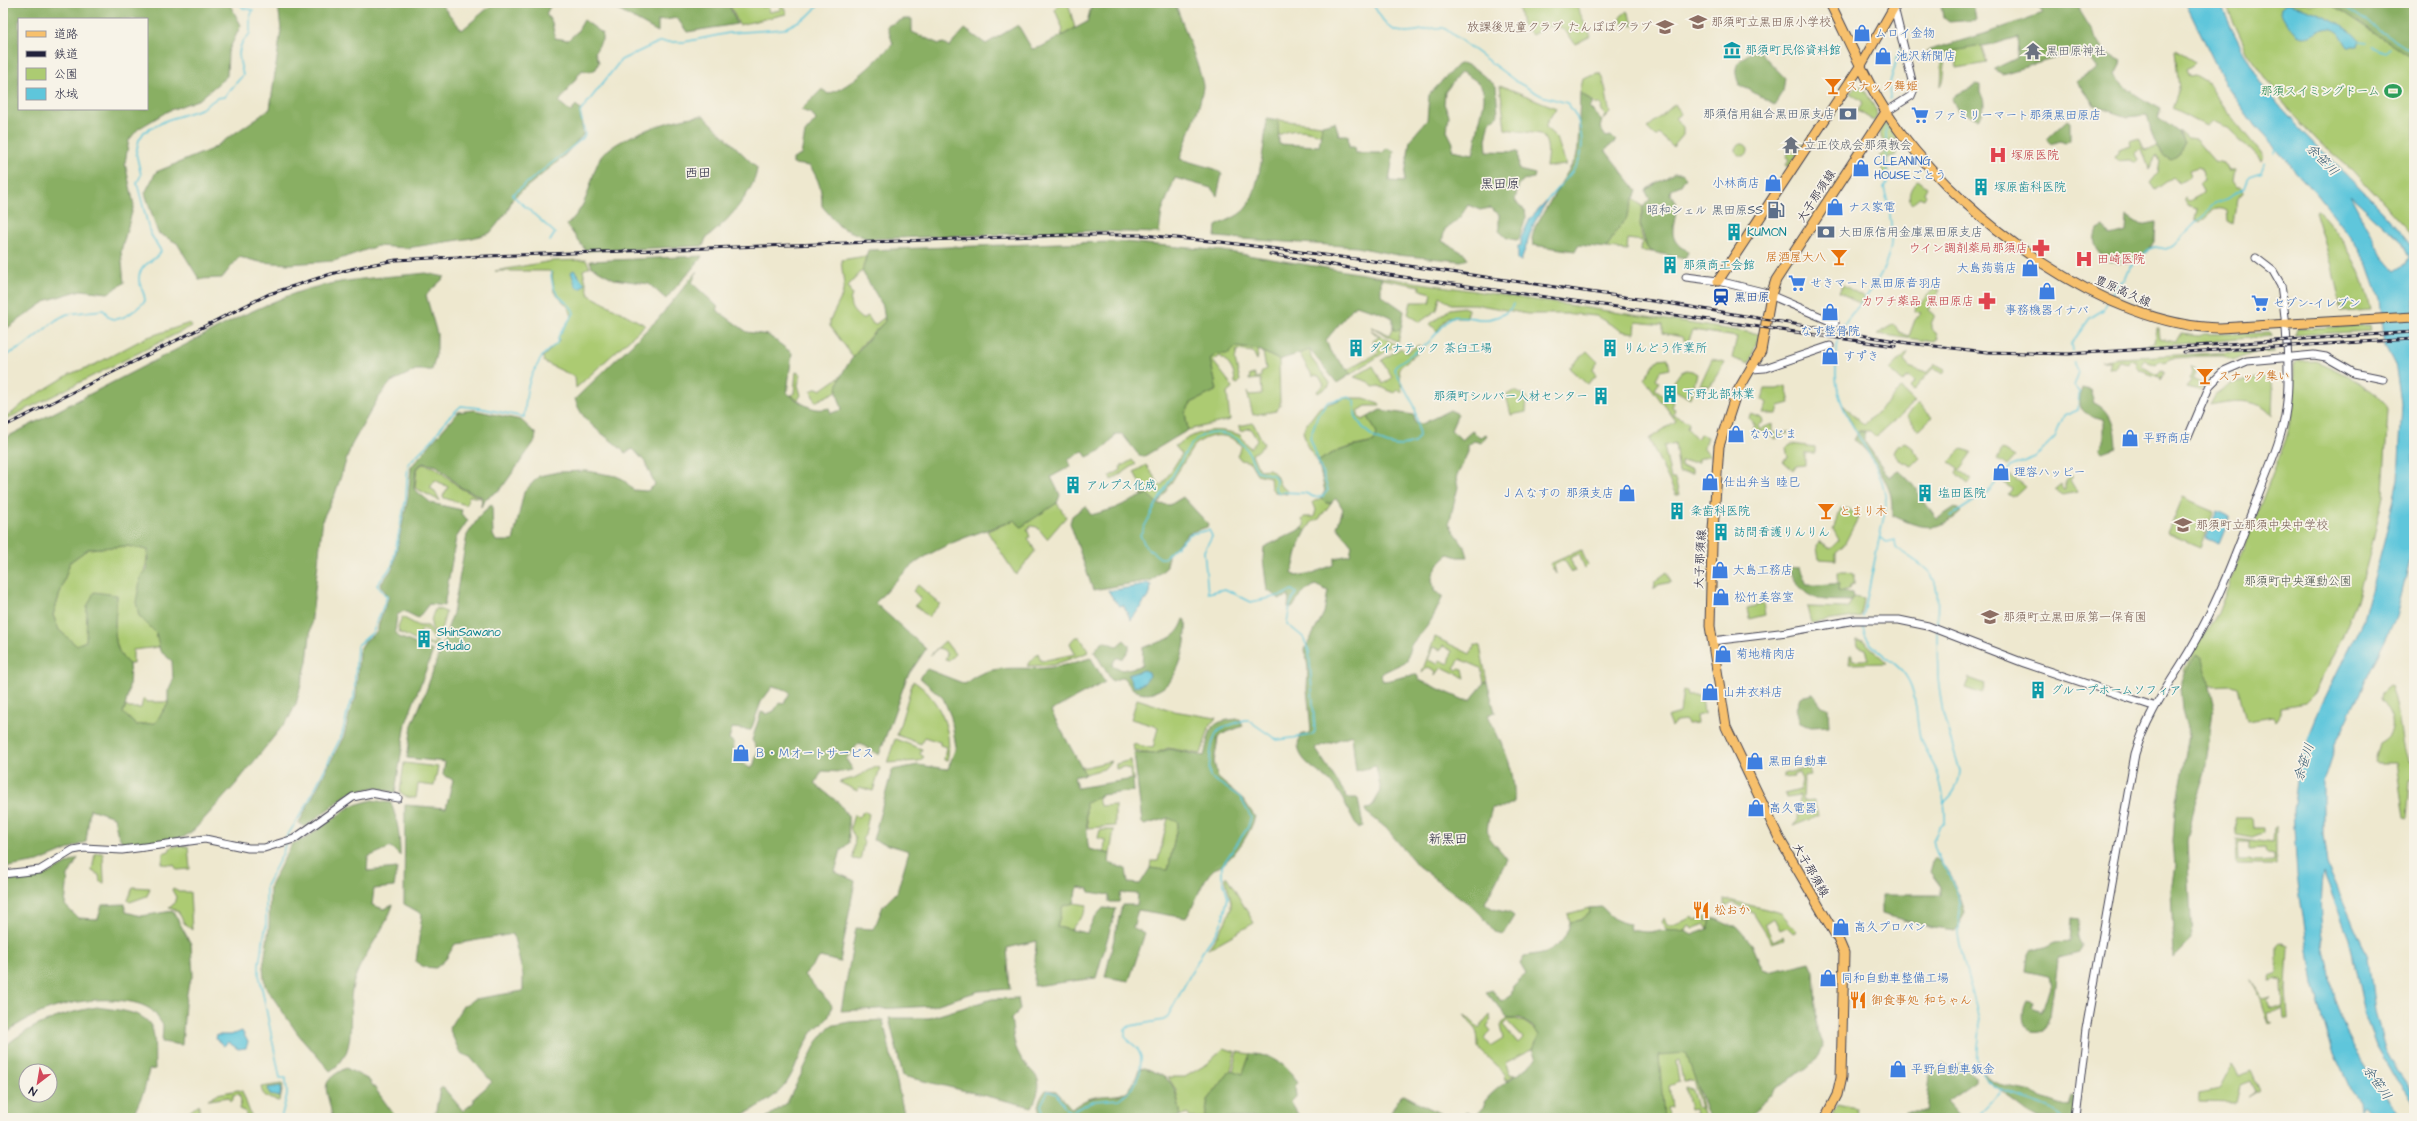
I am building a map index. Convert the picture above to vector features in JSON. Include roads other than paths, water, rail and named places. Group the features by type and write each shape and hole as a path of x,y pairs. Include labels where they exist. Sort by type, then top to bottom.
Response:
{"main road":[{"path":"1830,3 1886,112"},
{"path":"1718,282 1861,65 1893,5"},
{"name":"大子那須線","path":"1825,1118 1837,1095 1841,1077 1844,953 1838,939 1779,838 1726,727 1712,641 1709,606 1719,446 1736,394 1752,369 1763,345 1771,295 1780,274 1886,112"},
{"name":"豊原高久線","path":"1886,112 1921,157 1983,218 2028,254 2064,276 2135,310 2176,323 2220,328 2414,317"}],"street":[{"path":"1886,112 1910,96 1914,89 1893,5"},
{"path":"2076,1118 2086,1030 2128,782 2142,730 2153,706 2193,644 2215,603 2273,459 2281,436 2287,408 2286,356 2282,295 2278,277 2256,258"},
{"path":"1686,277 1718,282 1771,295 1787,304 1836,323"},
{"path":"1752,369 1765,368 1830,346"},
{"path":"2188,438 2205,394 2216,377 2231,366 2246,361 2286,356 2314,355 2326,357 2354,373 2383,379"},
{"path":"1712,641 1787,632 1855,620 1899,620 1935,628 2024,662 2153,706"},
{"path":"3,874 40,870 73,850 84,848 122,850 205,839 248,848 264,848 294,839 353,797 371,793 398,798"}],"water":[{"name":"余笹川","path":"2186,3 2220,3 2247,59 2273,98 2299,127 2383,212 2414,248 2414,543 2396,617 2335,745 2323,782 2323,834 2327,865 2368,957 2375,1011 2385,1048 2397,1070 2414,1094 2414,1103 2396,1079 2376,1045 2366,1019 2349,938 2323,872 2321,884 2321,918 2324,940 2333,993 2339,1014 2353,1046 2371,1076 2403,1118 2375,1118 2363,1105 2360,1109 2359,1100 2350,1088 2332,1049 2313,984 2297,875 2293,811 2298,774 2309,736 2322,704 2363,620 2384,542 2398,480 2402,404 2397,369 2385,346 2380,299 2367,262 2340,223 2316,193 2255,126 2225,84","holes":["2350,195 2401,241 2409,256 2406,264 2395,271 2382,256"]},
{"path":"2287,4 2316,12 2345,27 2359,40 2357,47 2348,47 2339,33 2331,29 2324,29 2304,36 2298,34 2290,27 2281,13 2282,8"},
{"path":"1547,201 1534,223 1521,261 1518,260 1518,246 1521,245 1521,238 1530,219"},
{"path":"574,270 585,284 581,289 576,287 571,272"},
{"path":"2217,511 2230,517 2219,544 2205,538"},
{"path":"1146,583 1151,585 1150,594 1131,620 1123,605 1119,606 1108,591 1140,586"},
{"path":"1143,670 1149,672 1150,676 1144,683 1134,687 1128,675"},
{"path":"242,1031 248,1042 246,1048 238,1049 228,1042 224,1046 216,1039 217,1035 231,1035"},
{"path":"281,1086 280,1097 270,1095 268,1088"}],"waterway":[{"path":"3,357 24,346 56,320 67,314 103,310 109,317 118,319 128,315 145,301 139,280 139,274 144,266 161,251 150,233 137,183 141,175 136,153 139,140 144,132 167,120 201,109 217,98 224,97 243,75 239,51 243,42 250,33 250,17 253,10 243,8 239,3"},
{"path":"550,241 555,233 512,195 583,138 585,134 580,112 621,60 659,42 684,42 729,33 784,29 808,16 821,3"},
{"path":"1372,3 1386,24 1391,28 1403,32 1444,28 1517,82 1542,96 1567,103 1577,117 1579,125 1582,146 1580,156 1572,172 1546,202"},
{"path":"2339,3 2414,53"},
{"path":"2359,42 2367,43"},
{"path":"2372,47 2385,52 2390,48"},
{"path":"1890,99 1889,86 1900,48"},
{"path":"1863,617 1886,506 1884,489 1878,472 1852,425 1838,393 1836,358 1841,330 1881,274 1887,261 1890,248 1892,235 1891,221 1884,188 1887,184 1886,128"},
{"path":"2275,153 2276,147"},
{"path":"2111,296 2116,285 2125,280 2130,268 2149,249 2155,247 2166,249 2174,245 2215,203 2226,199 2245,188 2249,176 2261,172 2265,162"},
{"path":"286,838 306,806 342,735 349,706 354,698 357,646 373,632 387,597 377,585 392,566 406,498 408,464 432,440 447,419 461,406 480,408 524,417 527,390 531,376 543,355 557,343 559,335 574,313 572,308 558,295 555,290 551,272"},
{"path":"2072,351 2071,344 2090,318 2103,310 2107,303"},
{"path":"1045,1118 1041,1105 1048,1091 1057,1094 1066,1109 1071,1112 1093,1101 1119,1099 1133,1088 1140,1072 1141,1057 1138,1049 1125,1037 1125,1029 1130,1026 1164,1020 1168,1016 1203,951 1218,930 1223,919 1228,897 1222,876 1222,866 1248,827 1251,817 1240,797 1210,777 1209,767 1211,753 1218,731 1244,720 1248,720 1277,740 1312,735 1315,731 1309,651 1303,637 1287,624 1290,605 1296,593 1292,590 1283,595 1251,602 1225,589 1208,593 1204,551 1212,536 1209,530 1190,534 1164,558 1160,558 1146,547 1140,535 1185,453 1190,446 1201,437 1212,433 1225,434 1236,438 1244,445 1249,452 1257,471 1273,475 1276,480 1275,488 1278,492 1305,493 1314,497 1323,496 1328,490 1310,437 1318,415 1327,402 1349,397 1354,401 1357,419 1374,437 1382,442 1398,446 1414,443 1419,436 1415,407 1394,369 1396,365 1428,343 1451,317 1458,316 1489,319 1505,313 1513,304"},
{"path":"1951,516 1988,492 2010,467 2035,457 2055,437 2064,415 2078,409 2079,392 2074,386 2079,372 2074,362"},
{"path":"1880,538 1887,542 1895,540 1896,548 1922,565 1933,577 1938,598 1937,626"},
{"path":"1863,623 1867,639 1872,645 1898,666 1908,679 1914,695 1921,742 1933,763 1940,783 1944,804 1945,823 1940,827 1933,840 1937,855 1953,883 1960,902 1958,934 1980,1027 1978,1064 1985,1078 2002,1091 2045,1106 2062,1118"},
{"path":"1937,632 1938,679 1943,714 1960,771 1955,789 1950,797 1943,803"},
{"path":"281,1118 287,1095 286,1078 280,1078 259,974 259,963 266,926 266,886 283,853 285,844"},
{"path":"1975,1118 2001,1091"},
{"path":"2360,1109 2360,1118"}],"railway":[{"path":"3,427 269,294 331,274 364,266 396,260 432,258 1063,235 1142,235 1221,242 1388,263 1673,304 1908,343 1987,352 2068,354 2414,332"},
{"path":"1270,254 1389,275 1895,346"},
{"path":"2184,352 2414,339"}],"place":[{"name":"那須町立黒田原小学校","path":"1698,22"},
{"name":"放課後児童クラブ たんぽぽクラブ","path":"1665,27"},
{"name":"ムロイ金物","path":"1862,33"},
{"name":"那須町民俗資料館","path":"1732,50"},
{"name":"黒田原神社","path":"2033,51"},
{"name":"池沢新聞店","path":"1883,56"},
{"name":"スナック舞姫","path":"1833,86"},
{"name":"那須スイミングドーム","path":"2393,91"},
{"name":"那須信用組合黒田原支店","path":"1848,114"},
{"name":"ファミリーマート那須黒田原店","path":"1920,115"},
{"name":"立正佼成会那須教会","path":"1791,145"},
{"name":"塚原医院","path":"1998,155"},
{"name":"CLEANING HOUSEごとう","path":"1861,168"},
{"name":"小林商店","path":"1773,183"},
{"name":"塚原歯科医院","path":"1981,187"},
{"name":"ナス家電","path":"1835,207"},
{"name":"昭和シェル 黒田原SS","path":"1776,210"},
{"name":"KUMON","path":"1734,232"},
{"name":"大田原信用金庫黒田原支店","path":"1826,232"},
{"name":"ウイン調剤薬局那須店","path":"2041,248"},
{"name":"居酒屋大八","path":"1839,257"},
{"name":"田崎医院","path":"2084,259"},
{"name":"那須商工会館","path":"1670,265"},
{"name":"大島蒟蒻店","path":"2030,268"},
{"name":"せきマート黒田原音羽店","path":"1797,283"},
{"name":"事務機器イナバ","path":"2047,291"},
{"name":"黒田原","path":"1721,297"},
{"name":"カワチ薬品 黒田原店","path":"1987,301"},
{"name":"セブン-イレブン","path":"2260,303"},
{"name":"なす整骨院","path":"1830,312"},
{"name":"ダイナテック 茶臼工場","path":"1356,348"},
{"name":"りんどう作業所","path":"1610,348"},
{"name":"すずき","path":"1830,356"},
{"name":"スナック集い","path":"2205,376"},
{"name":"下野北部林業","path":"1670,394"},
{"name":"那須町シルバー人材センター","path":"1601,396"},
{"name":"なかじま","path":"1736,434"},
{"name":"平野商店","path":"2130,438"},
{"name":"理容ハッピー","path":"2001,472"},
{"name":"仕出弁当 睦巳","path":"1710,482"},
{"name":"アルプス化成","path":"1073,485"},
{"name":"ＪＡなすの 那須支店","path":"1627,493"},
{"name":"塩田医院","path":"1925,493"},
{"name":"粂歯科医院","path":"1677,511"},
{"name":"とまり木","path":"1826,511"},
{"name":"那須町立那須中央中学校","path":"2183,525"},
{"name":"訪問看護りんりん","path":"1721,532"},
{"name":"大島工務店","path":"1720,570"},
{"name":"松竹美容室","path":"1721,597"},
{"name":"那須町立黒田原第一保育園","path":"1990,617"},
{"name":"ShinSawano Studio","path":"424,639"},
{"name":"菊地精肉店","path":"1723,654"},
{"name":"グループホームソフィア","path":"2038,690"},
{"name":"山井衣料店","path":"1710,692"},
{"name":"Ｂ・Ｍオートサービス","path":"741,753"},
{"name":"黒田自動車","path":"1755,761"},
{"name":"高久電器","path":"1756,808"},
{"name":"松おか","path":"1701,910"},
{"name":"高久プロパン","path":"1841,927"},
{"name":"同和自動車整備工場","path":"1828,978"},
{"name":"御食事処 和ちゃん","path":"1858,1000"},
{"name":"平野自動車鈑金","path":"1898,1069"}],"district":[{"name":"西田","path":"698,172"},
{"name":"黒田原","path":"1500,183"},
{"name":"新黒田","path":"1448,838"}],"park label":[{"name":"那須町中央運動公園","path":"2298,581"}]}
